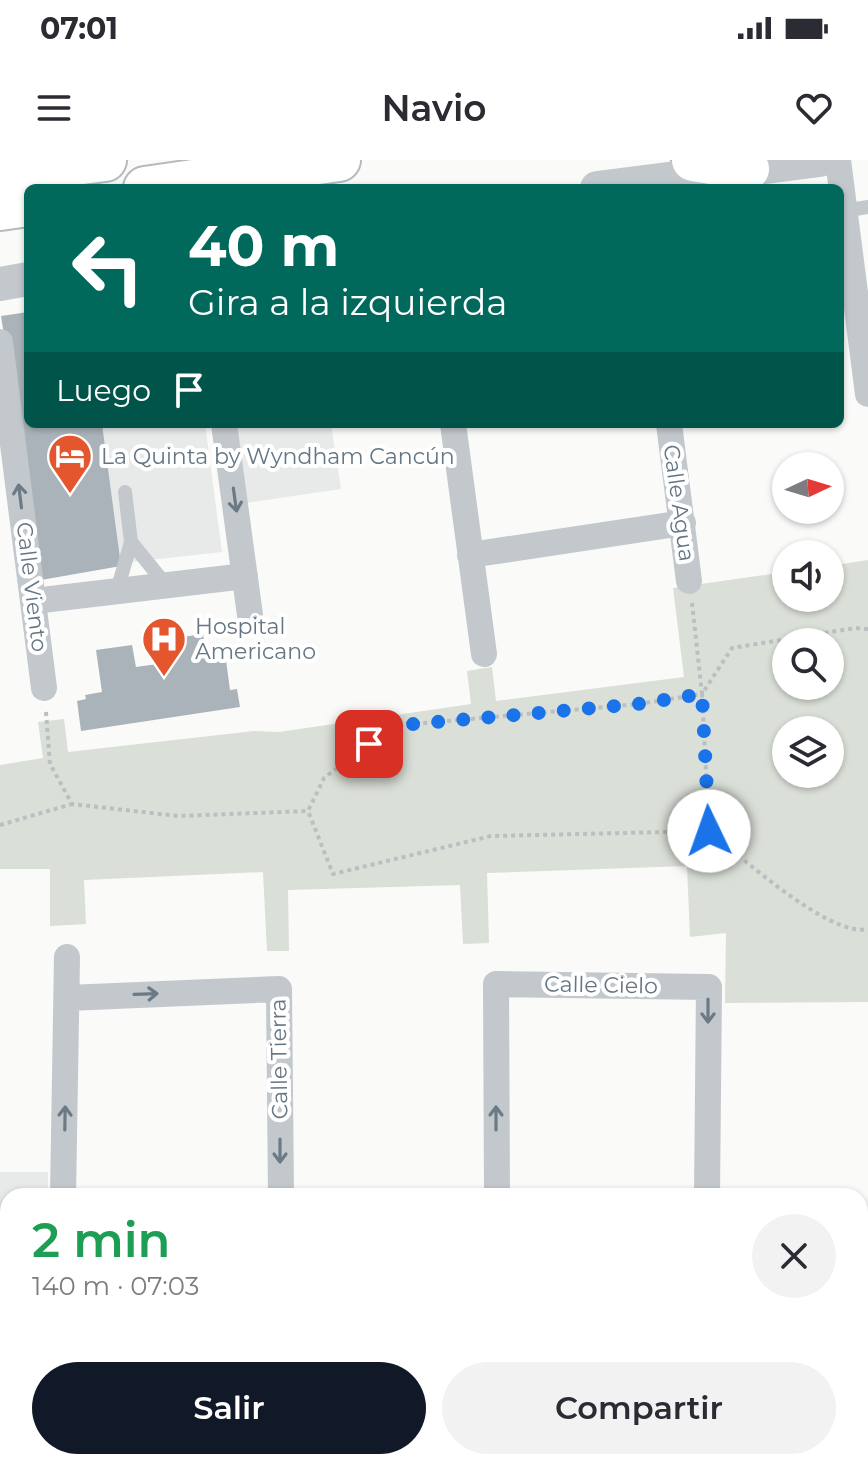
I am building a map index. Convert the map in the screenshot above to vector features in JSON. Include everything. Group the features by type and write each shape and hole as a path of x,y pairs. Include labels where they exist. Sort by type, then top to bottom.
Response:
{"main road":[{"path":"0,174 105,160"},
{"path":"173,184 339,160"},
{"path":"693,160 748,169"},
{"path":"0,209 24,206"}],"street":[{"path":"641,184 820,160"},
{"path":"838,160 856,209 868,394"},
{"path":"0,284 24,280"},
{"name":"Calle Viento","path":"0,342 44,688"},
{"path":"225,428 250,615"},
{"path":"454,428 484,654"},
{"name":"Calle Agua","path":"670,428 689,581"},
{"path":"470,555 683,523"},
{"path":"34,601 245,576"},
{"path":"63,1188 67,957"},
{"name":"Calle Cielo","path":"497,1188 496,984 709,987 707,1188"},
{"name":"Calle Tierra","path":"68,998 279,989 281,1188"}],"lane":[{"path":"117,591 126,569 131,542 125,492"},
{"path":"131,542 166,585"}],"path":[{"path":"689,581 702,694 709,831"},
{"path":"868,629 855,628 732,648 702,694 638,704 392,726 324,778 308,811 333,874 491,836 709,831 773,883 839,927 858,931 868,929"},
{"path":"44,688 50,764 72,804"},
{"path":"0,825 72,804 178,816 308,811"}],"shaded area":[{"path":"30,428 206,428 222,552 50,571"},
{"path":"236,428 332,428 341,489 246,503"},
{"path":"868,560 868,1002 725,1003 726,933 690,937 687,866 487,873 489,943 463,944 460,885 288,890 289,951 267,951 263,872 84,880 86,924 50,926 50,869 0,869 0,765 43,758 38,722 64,719 68,752 254,731 279,732 471,704 467,671 492,667 496,701 684,677 673,588 772,574 772,612 844,612 844,564"},
{"path":"0,1172 48,1172 48,1188 0,1188"}],"building":[{"name":"La Quinta by Wyndham Cancún","path":"24,313 24,428 103,428 121,566 41,580 1,316"},
{"name":"Hospital Americano","path":"203,634 206,656 225,653 230,690 237,689 240,707 81,731 77,701 86,699 85,695 102,692 96,650 132,645 136,667 165,663 162,640"}],"place":[{"name":"La Quinta by Wyndham Cancún","path":"70,495"},
{"name":"Hospital Americano","path":"164,678"}],"route":[{"path":"369,744 392,726 638,704 702,694 709,831"}]}
